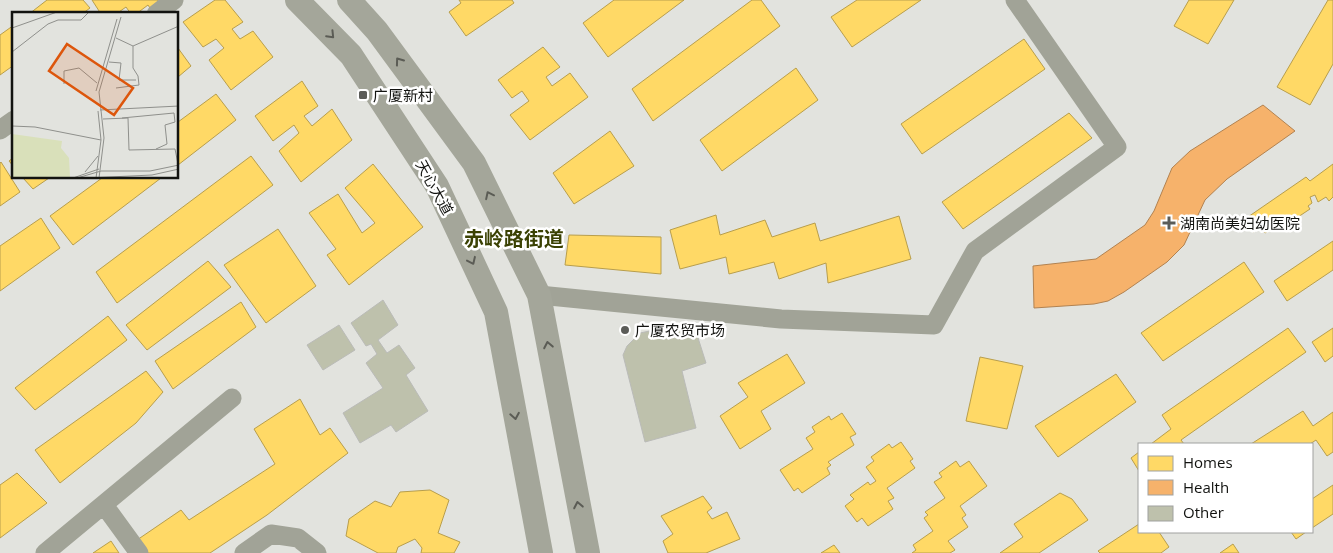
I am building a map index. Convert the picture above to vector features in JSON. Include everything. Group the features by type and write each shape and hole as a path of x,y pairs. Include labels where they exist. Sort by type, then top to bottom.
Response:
{"main road":[{"name":"天心大道","path":"297,0 351,55 437,186 496,312 541,553"},
{"path":"349,0 377,31 474,163 539,295 588,553"}],"street":[{"path":"159,12 174,0"},
{"path":"539,295 781,319 934,324 975,251 1117,147 1015,0"},
{"path":"0,130 12,121"},
{"path":"46,553 232,398"},
{"path":"104,505 139,553"},
{"path":"244,553 271,534 298,538 317,553"}],"building: Homes":[{"path":"47,0 83,0 90,8 85,12 32,12"},
{"path":"92,0 157,0 175,12 153,12 148,5 139,12 130,12 126,7 119,12 100,12"},
{"path":"215,0 225,0 243,22 232,29 240,39 253,31 273,57 231,90 209,60 224,48 216,39 203,47 183,22"},
{"path":"459,0 512,0 514,3 466,36 449,12 461,3"},
{"path":"614,0 684,0 608,57 583,23"},
{"path":"752,0 761,0 780,26 653,121 632,89"},
{"path":"857,0 921,0 852,47 831,17"},
{"path":"1189,0 1234,0 1208,44 1174,26"},
{"path":"1328,0 1333,0 1333,64 1310,105 1277,87"},
{"path":"12,26 12,66 0,75 0,35"},
{"path":"1024,39 1045,69 922,154 901,124"},
{"path":"543,47 560,67 546,77 552,86 570,73 588,97 530,140 510,115 529,101 522,91 512,98 498,80"},
{"path":"179,49 191,66 179,76"},
{"path":"796,68 818,100 722,171 700,140"},
{"path":"302,81 318,106 304,116 312,126 332,109 352,140 301,182 279,151 299,133 294,125 273,141 255,116"},
{"path":"216,94 236,120 179,164 179,121"},
{"path":"1069,113 1092,138 963,229 942,202"},
{"path":"610,131 634,166 574,204 553,173"},
{"path":"251,156 273,185 117,303 96,272"},
{"path":"0,163 20,192 0,206"},
{"path":"373,164 423,227 349,285 327,255 336,249 309,213 338,194 362,233 375,223 345,188"},
{"path":"1333,164 1333,197 1329,201 1326,197 1318,202 1315,195 1310,197 1312,203 1308,206 1310,209 1295,219 1293,215 1265,233 1261,228 1253,232 1245,219 1306,177 1310,181"},
{"path":"24,179 48,179 33,189"},
{"path":"101,179 160,179 73,245 50,216"},
{"path":"716,215 720,235 765,220 772,237 815,223 820,241 899,216 911,259 828,283 826,263 779,279 774,262 729,274 726,257 680,269 670,230"},
{"path":"41,218 60,248 0,291 0,246"},
{"path":"278,229 316,286 266,323 224,265"},
{"path":"569,235 661,237 661,274 565,265"},
{"path":"1333,241 1333,270 1287,301 1274,281"},
{"path":"208,261 231,287 147,350 126,325"},
{"path":"1244,262 1264,292 1163,361 1141,333"},
{"path":"241,302 256,327 173,389 155,361"},
{"path":"108,316 127,340 35,410 15,388"},
{"path":"1288,328 1306,352 1181,440 1183,443 1152,443 1171,429 1162,415"},
{"path":"1333,328 1333,356 1325,362 1312,342"},
{"path":"787,354 805,383 761,411 771,429 740,449 720,416 748,397 738,383"},
{"path":"980,357 1023,366 1007,429 966,421"},
{"path":"146,371 163,392 136,423 60,483 35,450"},
{"path":"1116,374 1136,402 1058,457 1035,426"},
{"path":"300,399 320,435 330,428 348,453 267,515 210,553 146,553 137,540 181,510 189,520 275,464 254,429"},
{"path":"1303,411 1313,426 1333,412 1333,452 1327,456 1316,440 1312,443 1253,443"},
{"path":"842,413 856,434 850,437 854,445 828,462 831,465 827,468 830,474 802,493 798,488 794,491 780,470 813,449 806,438 815,432 812,427 829,416 831,420"},
{"path":"901,442 913,459 910,461 915,468 887,488 894,498 888,501 893,509 868,526 862,518 857,522 845,506 854,499 850,495 868,482 870,485 876,481 866,467 874,461 871,457 889,444 892,448"},
{"path":"1138,453 1138,469 1131,458"},
{"path":"956,461 960,467 969,461 987,486 960,506 966,515 962,518 968,527 948,541 955,550 950,553 912,553 916,550 913,545 933,531 924,518 928,515 925,512 945,498 934,482 942,477 939,473"},
{"path":"17,473 47,503 0,538 0,485"},
{"path":"1333,485 1333,514 1313,527 1313,498"},
{"path":"430,490 449,500 438,533 460,542 454,553 421,553 422,548 415,539 398,547 396,553 378,553 346,536 349,519 375,501 391,507 400,492"},
{"path":"1060,493 1072,499 1088,520 1039,553 1000,553 1023,537 1014,524"},
{"path":"703,496 712,508 707,512 712,519 727,512 740,539 706,553 668,553 663,541 673,534 661,516"},
{"path":"1138,525 1138,533 1160,533 1169,547 1161,553 1100,553 1098,551"},
{"path":"1292,533 1305,533 1296,539"},
{"path":"111,541 119,553 93,553"},
{"path":"1233,544 1239,553 1220,553"},
{"path":"834,545 840,553 821,553"}],"building: Health":[{"path":"1263,105 1295,131 1227,179 1205,200 1184,245 1167,262 1108,301 1094,304 1034,308 1033,266 1096,259 1145,225 1154,211 1172,168 1190,151"}],"building: Other":[{"path":"383,300 398,325 378,340 387,353 399,345 415,368 406,375 428,411 396,432 391,425 360,443 343,413 383,388 366,363 377,354 371,344 366,346 351,323"},
{"path":"693,322 706,363 682,371 696,428 645,442 623,355 627,346 640,333"},
{"path":"339,325 355,350 323,370 307,345"}],"place":[{"name":"广厦新村","path":"363,95"},
{"name":"湖南尚美妇幼医院","path":"1169,223"},
{"name":"广厦农贸市场","path":"625,330"}],"district":[{"name":"赤岭路街道","path":"514,238"}]}
